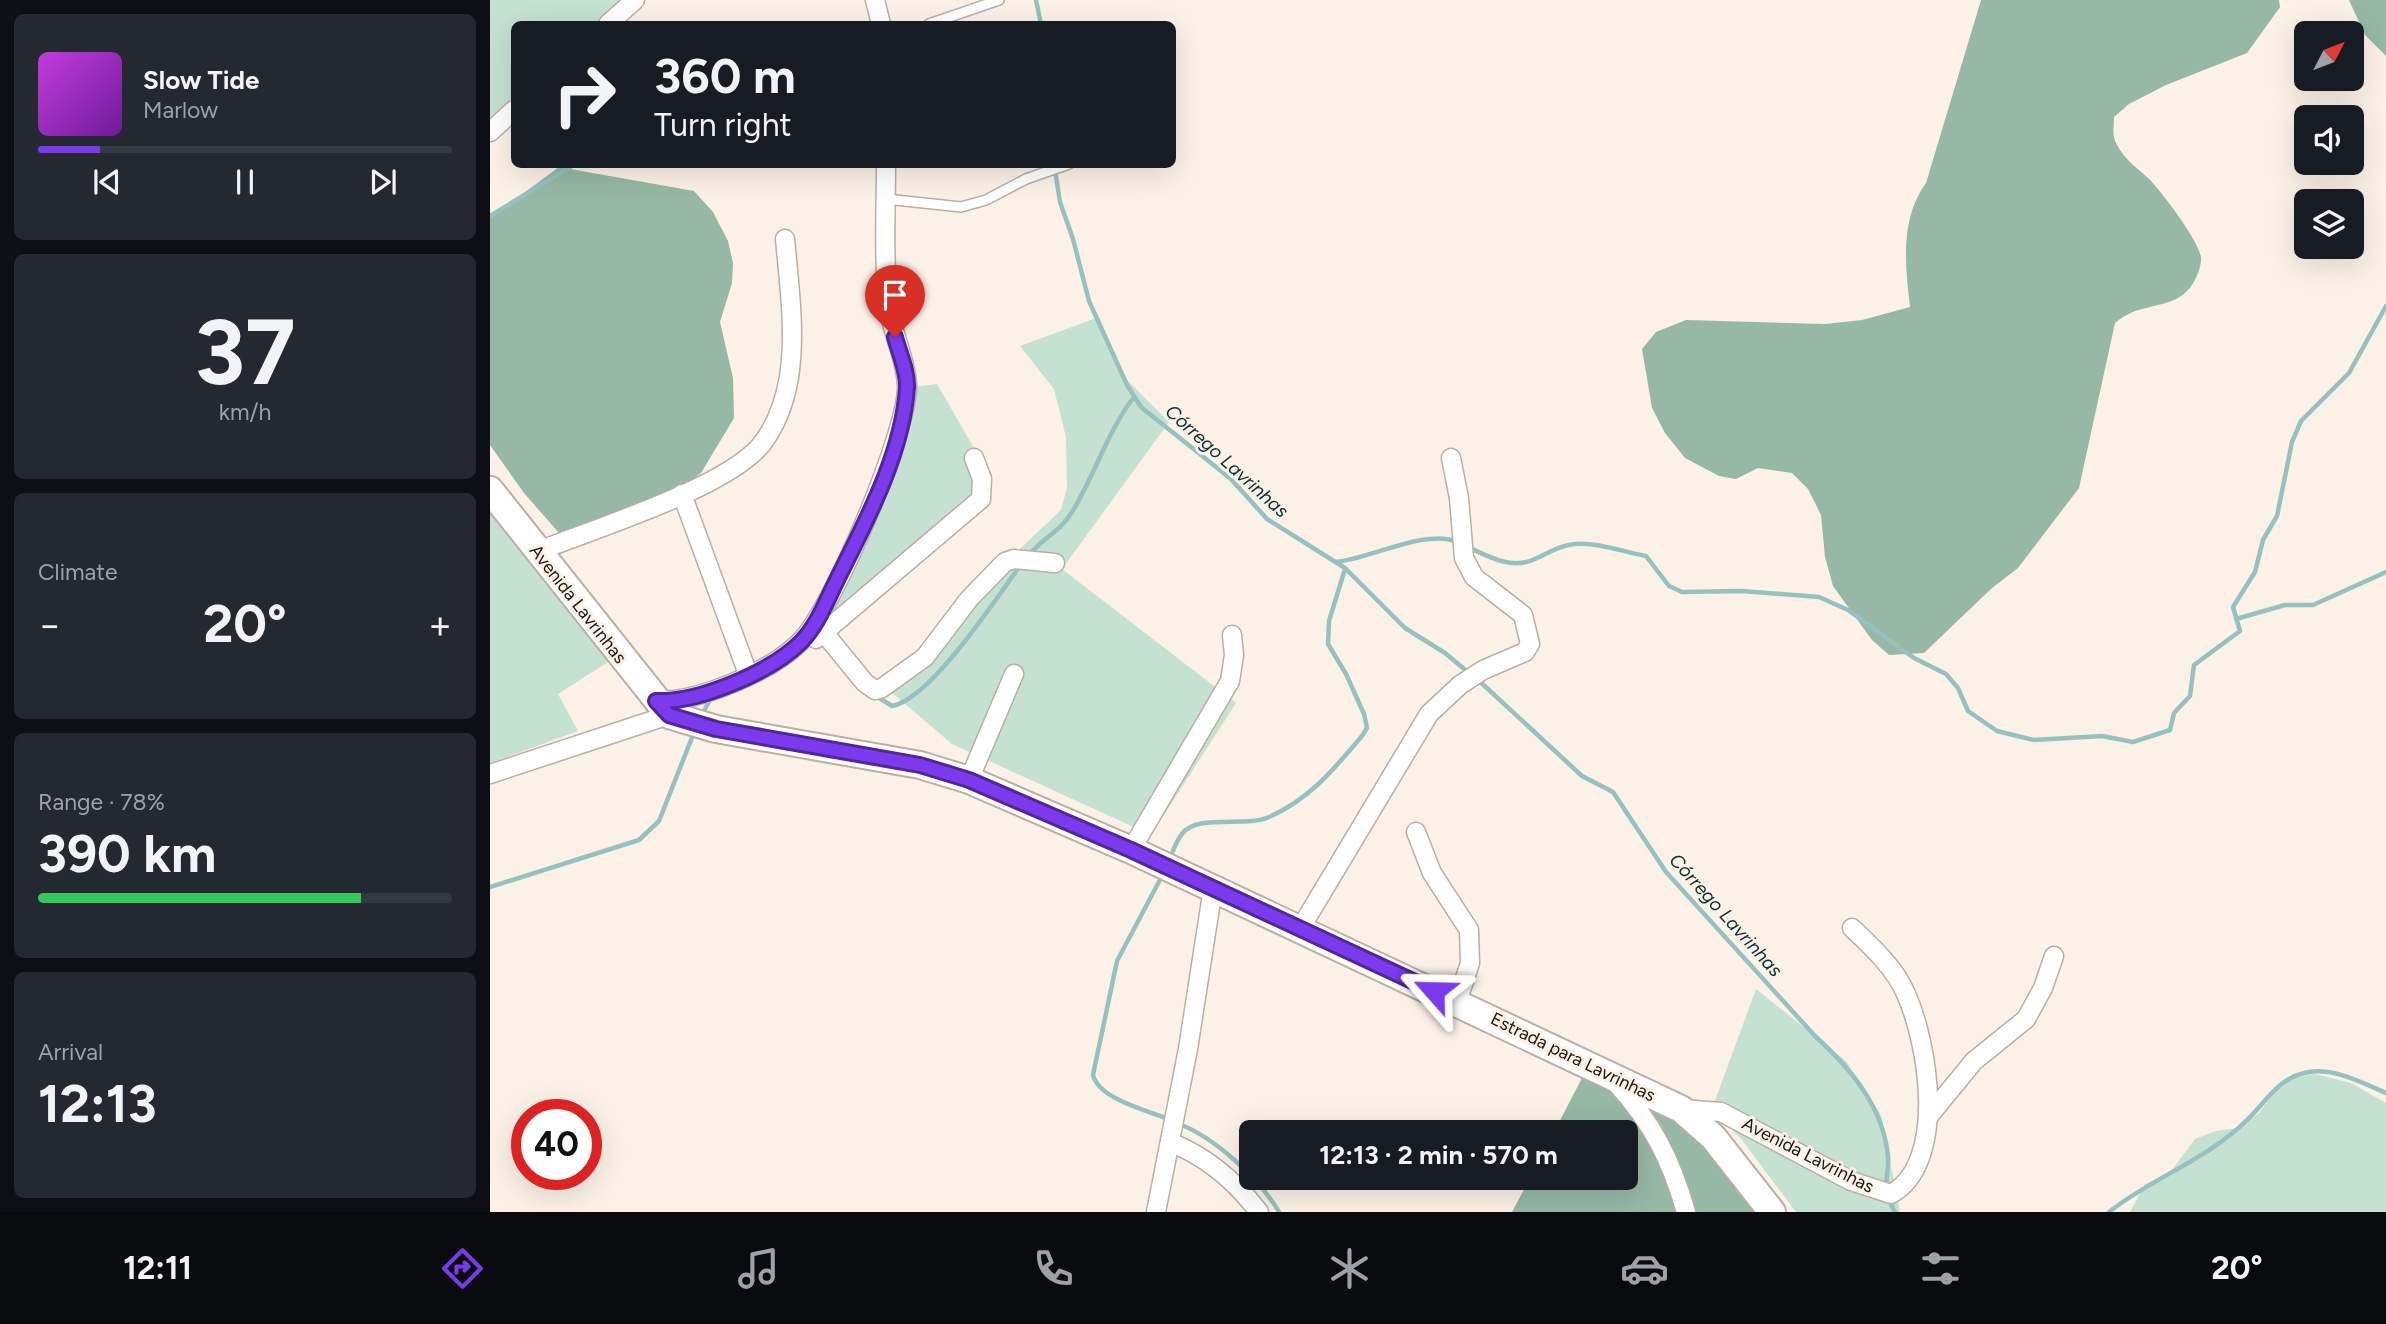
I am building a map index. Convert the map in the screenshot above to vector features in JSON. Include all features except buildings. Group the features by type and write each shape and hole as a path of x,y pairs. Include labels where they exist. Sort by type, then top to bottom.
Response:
{"street":[{"path":"611,21 635,0"},
{"path":"875,0 880,21"},
{"path":"490,132 511,113"},
{"path":"490,774 695,698 748,674 803,640 817,618 866,517 897,438 905,407 907,384 889,309 886,168"},
{"path":"536,552 720,477 744,462 771,431 781,409 789,378 792,337 785,239"},
{"path":"803,640 810,641 825,634 981,499 982,479 974,458"},
{"path":"1300,929 1429,714 1460,685 1483,670 1525,652 1530,644 1523,615 1474,577 1464,558 1459,498 1451,458"},
{"name":"Avenida Lavrinhas","path":"490,490 536,552 662,708"},
{"path":"682,494 748,674"},
{"path":"825,634 865,683 875,690 882,688 925,657 978,589 1005,562 1014,559 1055,563"},
{"path":"1131,850 1230,681 1234,655 1232,635"},
{"path":"969,780 1014,674"},
{"name":"Estrada para Lavrinhas","path":"662,708 716,729 920,765 969,780 1131,850 1681,1109 1713,1137 1772,1212"},
{"path":"1416,832 1432,873 1469,930 1470,962 1457,1002"},
{"path":"1156,1212 1188,1049 1213,888"},
{"path":"1852,928 1891,969 1906,993 1927,1077 1928,1118"},
{"path":"1928,1118 1974,1062 2026,1019 2043,988 2054,956"},
{"path":"1607,1073 1655,1131 1671,1166 1686,1212"},
{"name":"Avenida Lavrinhas","path":"1681,1109 1721,1112 1851,1181 1891,1194 1908,1181 1915,1168 1928,1118"},
{"path":"1170,1142 1198,1155 1220,1172 1258,1212"}],"lane":[{"path":"938,21 999,0"},
{"path":"886,199 950,207 971,205 1058,168"}],"green space":[{"path":"490,0 633,0 608,21 511,21 511,106 490,124"},
{"path":"1981,0 2279,0 2280,7 2247,53 2166,85 2129,104 2114,117 2116,143 2128,160 2157,188 2199,249 2201,257 2197,276 2190,288 2180,297 2133,312 2115,323 2079,488 2018,568 1992,588 1924,653 1889,655 1872,640 1833,586 1825,557 1821,515 1808,489 1792,473 1758,468 1736,479 1719,476 1685,458 1665,433 1652,408 1642,349 1656,332 1686,320 1825,324 1862,320 1910,307 1906,259 1908,227 1918,197 1926,183"},
{"path":"2349,0 2386,0 2386,56 2365,35 2364,21 2359,21"},
{"path":"558,168 694,191 713,212 728,241 733,263 732,283 720,322 733,378 734,418 701,473 677,492 559,533 524,493 490,445 490,218"},
{"path":"1099,317 1121,374 1169,422 1062,569 1236,703 1151,835 952,744 891,692 967,599 1061,510 1067,488 1066,437 1054,389 1020,346"},
{"path":"937,384 978,455 975,495 814,631 912,387"},
{"path":"490,488 619,655 558,694 578,731 490,763"},
{"path":"1756,989 1846,1061 1881,1115 1900,1212 1796,1212 1742,1140 1712,1109"},
{"path":"2315,1074 2351,1083 2386,1103 2386,1212 2130,1212 2145,1184 2169,1174 2195,1139 2216,1131 2238,1128 2259,1113 2275,1091 2291,1077"},
{"path":"1583,1076 1693,1126 1764,1212 1512,1212 1524,1190 1638,1190 1638,1120 1560,1120"}],"waterway":[{"name":"Córrego Lavrinhas","path":"1036,0 1040,21"},
{"path":"490,216 568,168"},
{"name":"Córrego Lavrinhas","path":"1055,170 1060,202 1089,301 1127,385 1141,407 1231,479 1267,519 1345,568 1405,628 1445,653 1469,673"},
{"path":"1468,547 1501,561 1518,563 1535,559 1564,546 1592,544 1646,556 1669,586 1682,592 1741,591 1819,597 1848,610 1914,658 1946,674 1958,688 1968,711 1997,731 2034,740 2102,736 2133,742 2170,730 2174,713 2190,696 2194,665 2240,631 2233,607 2255,572 2263,540 2277,516 2292,442 2301,421 2349,373 2386,306"},
{"path":"1030,554 1063,524 1072,512 1116,425 1134,397"},
{"path":"1336,562 1414,541 1444,539 1457,542"},
{"path":"876,696 892,706 908,699 925,685 962,645 1022,563"},
{"path":"1170,859 1178,840 1189,828 1210,822 1259,820 1284,810 1309,792 1331,771 1367,728 1364,714 1346,674 1328,644 1329,621 1345,569"},
{"path":"2236,619 2285,605 2313,605 2386,572"},
{"name":"Córrego Lavrinhas","path":"1476,678 1582,776 1613,792 1666,872 1852,1075 1872,1104 1885,1138 1888,1160 1886,1189"},
{"path":"701,716 710,700"},
{"path":"490,887 639,840 659,821 695,730"},
{"path":"1162,876 1117,961 1093,1075 1104,1091 1114,1097 1168,1119"},
{"name":"Córrego Lavrinhas","path":"2109,1212 2232,1134 2272,1092 2295,1076 2314,1071 2335,1073 2386,1093"},
{"path":"1179,1124 1193,1130 1235,1160 1260,1186 1279,1212"},
{"name":"Córrego Lavrinhas","path":"1887,1197 1895,1212"}],"route":[{"path":"895,337 907,384 905,407 897,438 880,485 844,566 810,630 803,640 785,654 722,688 676,702 656,701 669,715 716,729 920,765 969,780 1131,850 1434,991"}]}
